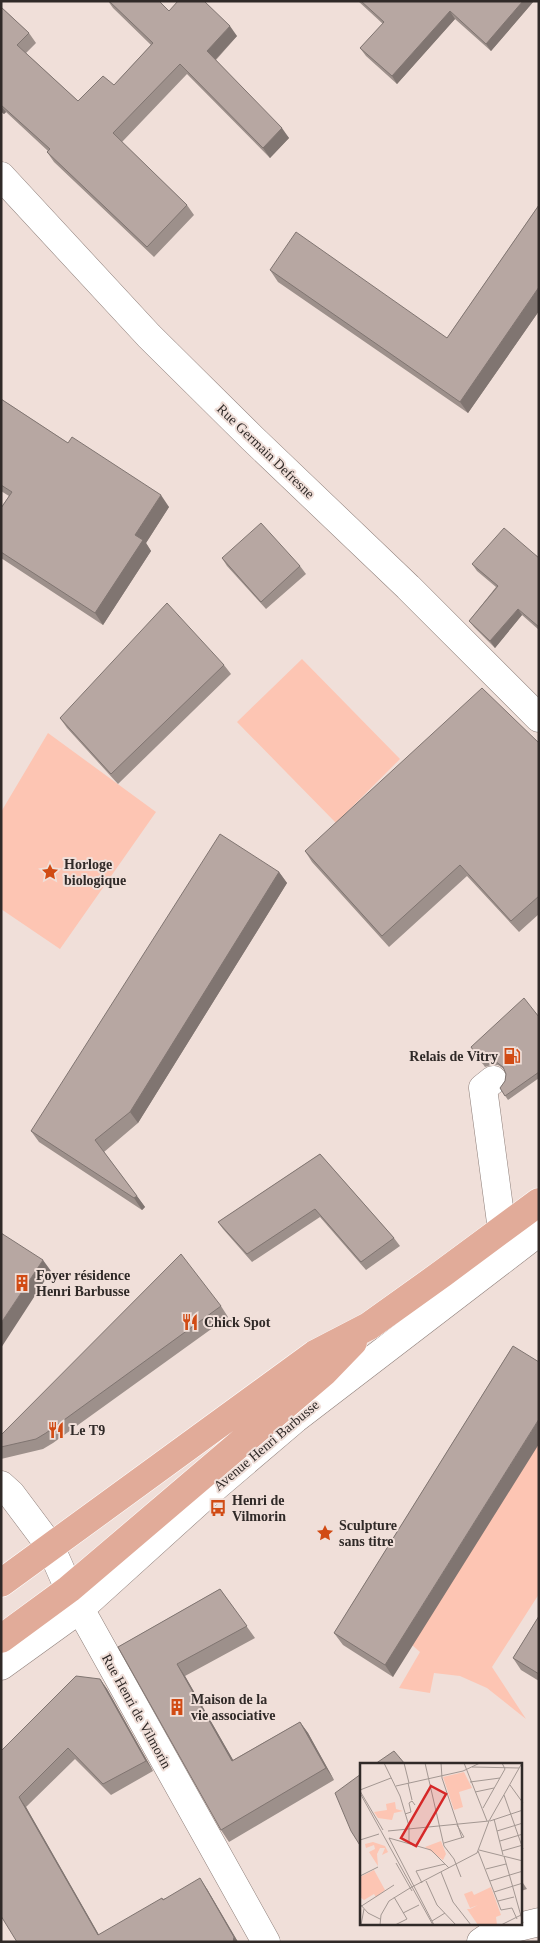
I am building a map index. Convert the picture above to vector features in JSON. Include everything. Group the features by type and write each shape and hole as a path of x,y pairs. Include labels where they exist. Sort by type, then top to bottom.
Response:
{"main road":[{"name":"Avenue Henri Barbusse","path":"1,1583 315,1354 368,1326 539,1202"},
{"name":"Avenue Henri Barbusse","path":"1,1639 75,1599 324,1372 368,1326"}],"street":[{"name":"Rue Germain Defresne","path":"1,176 149,336 252,438 408,587 539,718"},
{"path":"493,1080 483,1088 502,1230"},
{"name":"Avenue Henri Barbusse","path":"1,1666 75,1599 208,1494 282,1430 539,1232"},
{"name":"Rue Henri de Vilmorin","path":"1,1485 12,1494 50,1546 75,1599 266,1942"},
{"name":"Avenue Henri Barbusse","path":"1,1565 50,1546"},
{"path":"482,1942 494,1933 539,1922"}],"shaded area":[{"path":"302,659 400,759 336,823 237,722"},
{"path":"48,733 156,812 60,949 1,909 1,812"},
{"path":"539,1443 539,1594 492,1667 526,1719 487,1688 460,1676 434,1673 430,1693 399,1688 420,1652 412,1645"}],"building":[{"path":"109,1 159,1 169,11 178,1 204,1 230,26 207,51 282,128 263,148 180,64 113,133 187,205 147,247 47,152 50,149 1,105 1,7 29,33 17,45 78,101 103,76 114,85 153,43"},
{"path":"361,1 523,1 486,44 450,11 392,76 360,48 384,22"},
{"path":"539,205 539,287 460,402 270,270 296,232 447,338"},
{"path":"1,399 68,443 72,437 161,495 135,535 143,540 95,613 1,552 1,508 12,492 1,485"},
{"path":"261,523 300,566 261,602 222,558"},
{"path":"504,528 539,558 539,627 518,609 490,641 469,621 498,586 472,564"},
{"path":"167,603 224,665 111,774 60,718"},
{"path":"482,688 539,743 539,896 511,921 460,865 382,936 305,851"},
{"path":"220,834 279,872 130,1112 95,1140 137,1196 134,1198 31,1131"},
{"path":"524,998 539,1017 539,1072 505,1096 500,1088 505,1081 506,1074 503,1067 495,1061 488,1060 482,1063 471,1047"},
{"path":"320,1154 394,1238 361,1262 315,1209 247,1254 218,1222"},
{"name":"Foyer résidence Henri Barbusse","path":"1,1233 43,1260 1,1323"},
{"path":"181,1254 221,1306 46,1433 36,1439 1,1447 1,1435"},
{"path":"513,1346 539,1362 539,1419 385,1665 334,1633"},
{"name":"Maison de la vie associative","path":"220,1589 247,1626 177,1664 232,1761 300,1722 326,1768 221,1830 118,1647"},
{"path":"539,1616 539,1674 513,1658"},
{"path":"76,1676 100,1679 146,1761 103,1784 68,1748 19,1797 98,1935 200,1878 234,1937 233,1942 17,1942 1,1916 1,1751"},
{"path":"394,1751 404,1763 376,1763"},
{"path":"360,1775 360,1845 351,1831 335,1793"}],"place":[{"name":"Horloge biologique","path":"50,872"},
{"name":"Relais de Vitry","path":"512,1056"},
{"name":"Foyer résidence Henri Barbusse","path":"22,1283"},
{"name":"Chick Spot","path":"190,1322"},
{"name":"Le T9","path":"56,1430"},
{"name":"Henri de Vilmorin","path":"218,1508"},
{"name":"Sculpture sans titre","path":"325,1533"},
{"name":"Maison de la vie associative","path":"177,1707"}]}
